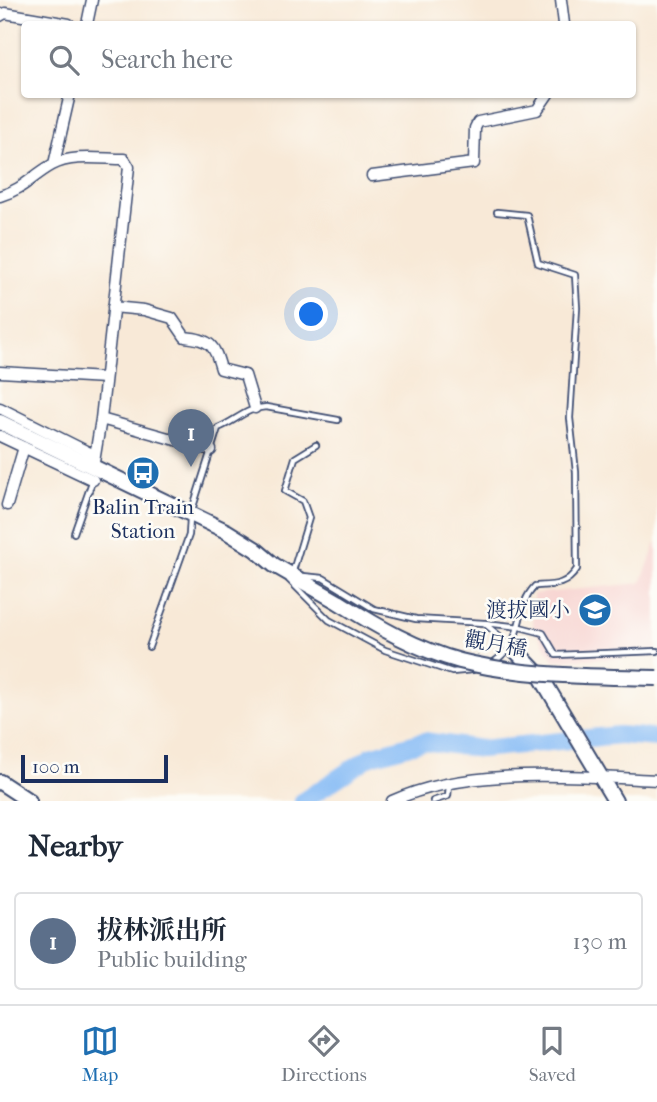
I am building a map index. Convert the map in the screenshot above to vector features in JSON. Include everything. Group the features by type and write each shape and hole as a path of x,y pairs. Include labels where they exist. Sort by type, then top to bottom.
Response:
{"main road":[{"name":"觀月穚","path":"0,422 191,513 255,549 274,565 385,631 419,646 459,660 499,669 657,678"},
{"path":"511,646 541,677 615,801"},
{"path":"0,782 29,801"}],"street":[{"path":"88,21 92,0"},
{"path":"561,0 564,21"},
{"path":"0,16 5,13 52,21"},
{"path":"54,164 69,98"},
{"path":"372,176 474,163 475,128 478,122 537,110 545,98"},
{"path":"0,196 18,191 54,164 82,158 124,159 129,167 101,419 93,467"},
{"path":"113,307 144,310 172,318 185,337 205,339 215,348 221,369 245,375 255,408"},
{"path":"0,372 105,378"},
{"path":"0,408 93,467"},
{"path":"101,419 211,450"},
{"path":"0,436 24,447 93,467"},
{"path":"7,505 24,447"},
{"path":"392,801 408,794 466,780 505,776 657,780"}],"lane":[{"path":"274,565 329,620 385,650 452,672 479,669 494,663 511,646 520,627 526,596 535,586 556,585 570,580 578,569 576,472 570,418 577,308 575,275 538,263 527,215 496,212"},
{"path":"149,647 189,535 191,513 218,428 255,408 266,407 338,420"},
{"path":"316,445 295,458 285,491 303,501 309,518 292,575 323,578 374,609 416,620 484,623 543,633 556,655 657,651"},
{"path":"74,533 93,467"},
{"path":"484,623 511,646"},
{"path":"433,801 448,796 449,785"}],"shaded area":[{"name":"渡拔國小","path":"657,541 657,657 554,660 533,626 533,594 641,583"}],"waterway":[{"path":"303,801 371,756 424,741 481,749 619,735 657,738"}],"place":[{"name":"拔林派出所","path":"191,467"},
{"name":"Balin Train Station","path":"143,473"},
{"name":"渡拔國小","path":"595,610"}]}
